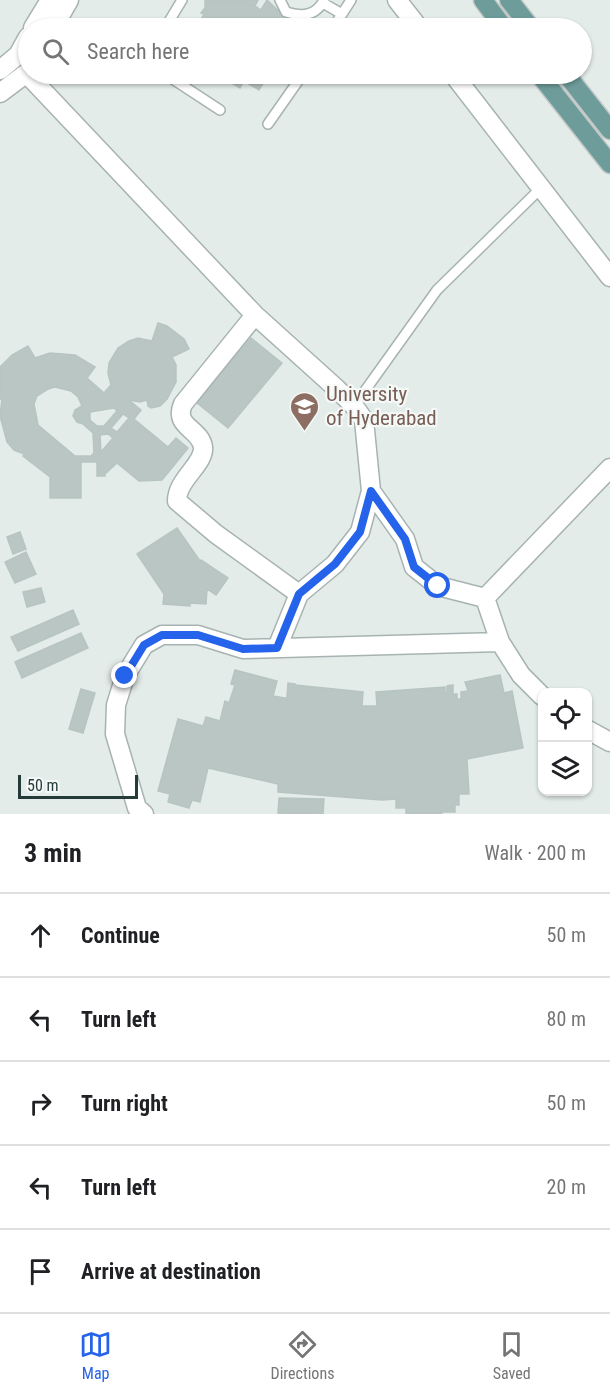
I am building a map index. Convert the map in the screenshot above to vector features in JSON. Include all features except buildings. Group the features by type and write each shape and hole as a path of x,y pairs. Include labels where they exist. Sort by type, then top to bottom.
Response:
{"main road":[{"path":"483,0 496,18"},
{"path":"509,0 523,18"},
{"path":"547,84 610,164"},
{"path":"574,84 610,130"}],"street":[{"path":"39,18 51,0"},
{"path":"59,18 69,0"},
{"path":"397,0 411,18"},
{"path":"0,70 18,55"},
{"path":"0,93 18,80"},
{"path":"38,84 255,315 354,406 363,420 371,491 360,532 335,564 299,594 277,648"},
{"path":"461,84 610,278"},
{"path":"255,315 180,410 183,422 198,436 203,448 201,457 180,485 177,501 216,534 299,594"},
{"path":"485,598 610,468"},
{"path":"371,491 405,539 414,567 438,586 485,598"},
{"path":"485,598 500,642 521,675 538,691"},
{"path":"144,814 137,808 115,734 116,705 125,676 144,645 162,635 198,635 243,649 500,642"},
{"path":"592,732 610,742"}],"lane":[{"path":"171,18 182,0"},
{"path":"280,0 286,12 296,15 310,15 321,8 324,2 342,14"},
{"path":"339,18 351,0"},
{"path":"180,84 220,110"},
{"path":"268,124 296,84"},
{"path":"354,406 437,290 540,189"}],"place":[{"name":"University of Hyderabad","path":"305,432"}],"route":[{"path":"125,676 144,645 162,635 198,635 243,649 277,648 299,594 335,564 360,532 371,491 405,539 414,567 438,586"}]}
